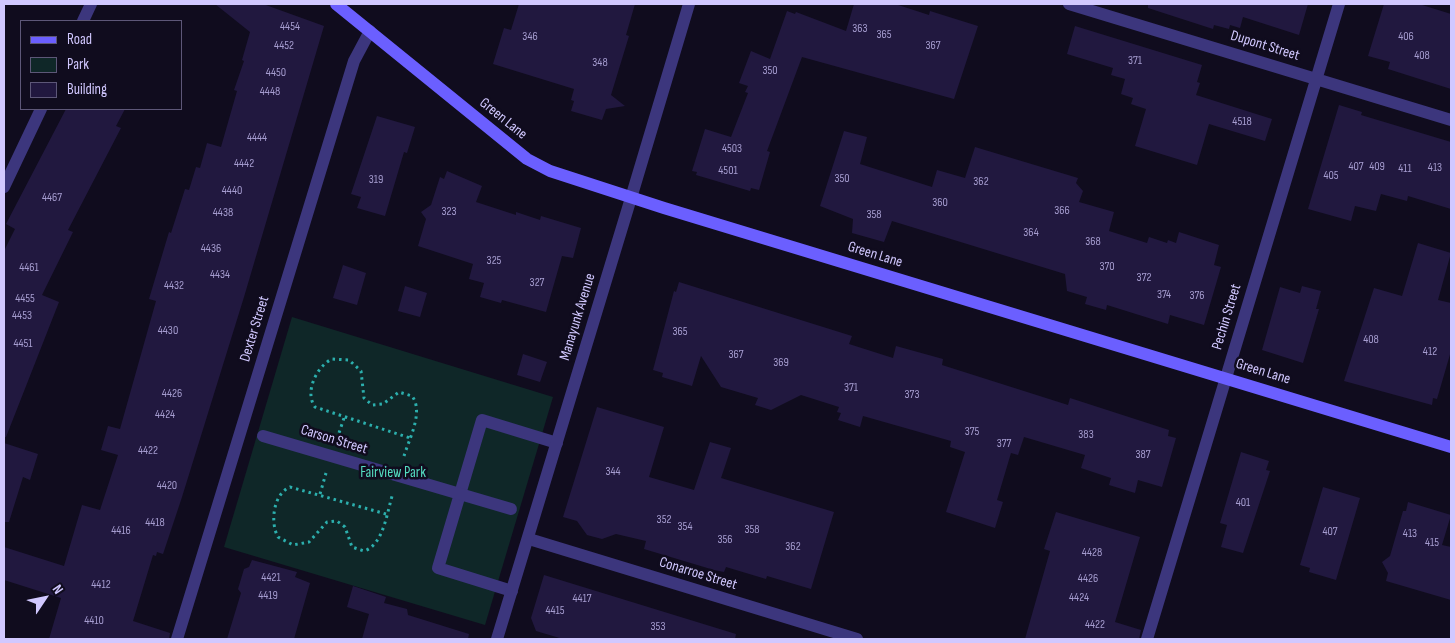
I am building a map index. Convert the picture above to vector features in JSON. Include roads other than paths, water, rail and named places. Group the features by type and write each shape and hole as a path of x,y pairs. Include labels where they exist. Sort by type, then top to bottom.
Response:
{"main road":[{"name":"Green Lane","path":"336,4 537,165 631,198 1451,447"}],"street":[{"path":"83,20 91,4"},
{"name":"Manayunk Avenue","path":"497,639 689,4"},
{"name":"Dupont Street","path":"1069,4 1451,120"},
{"name":"Pechin Street","path":"1147,639 1339,4"},
{"name":"Dexter Street","path":"177,639 354,61 370,31"},
{"path":"4,187 41,110"},
{"path":"512,590 438,568 482,420 557,443"},
{"name":"Carson Street","path":"263,436 511,509"},
{"name":"Conarroe Street","path":"528,539 857,639"}],"park label":[{"name":"Fairview Park","path":"393,473"}]}
